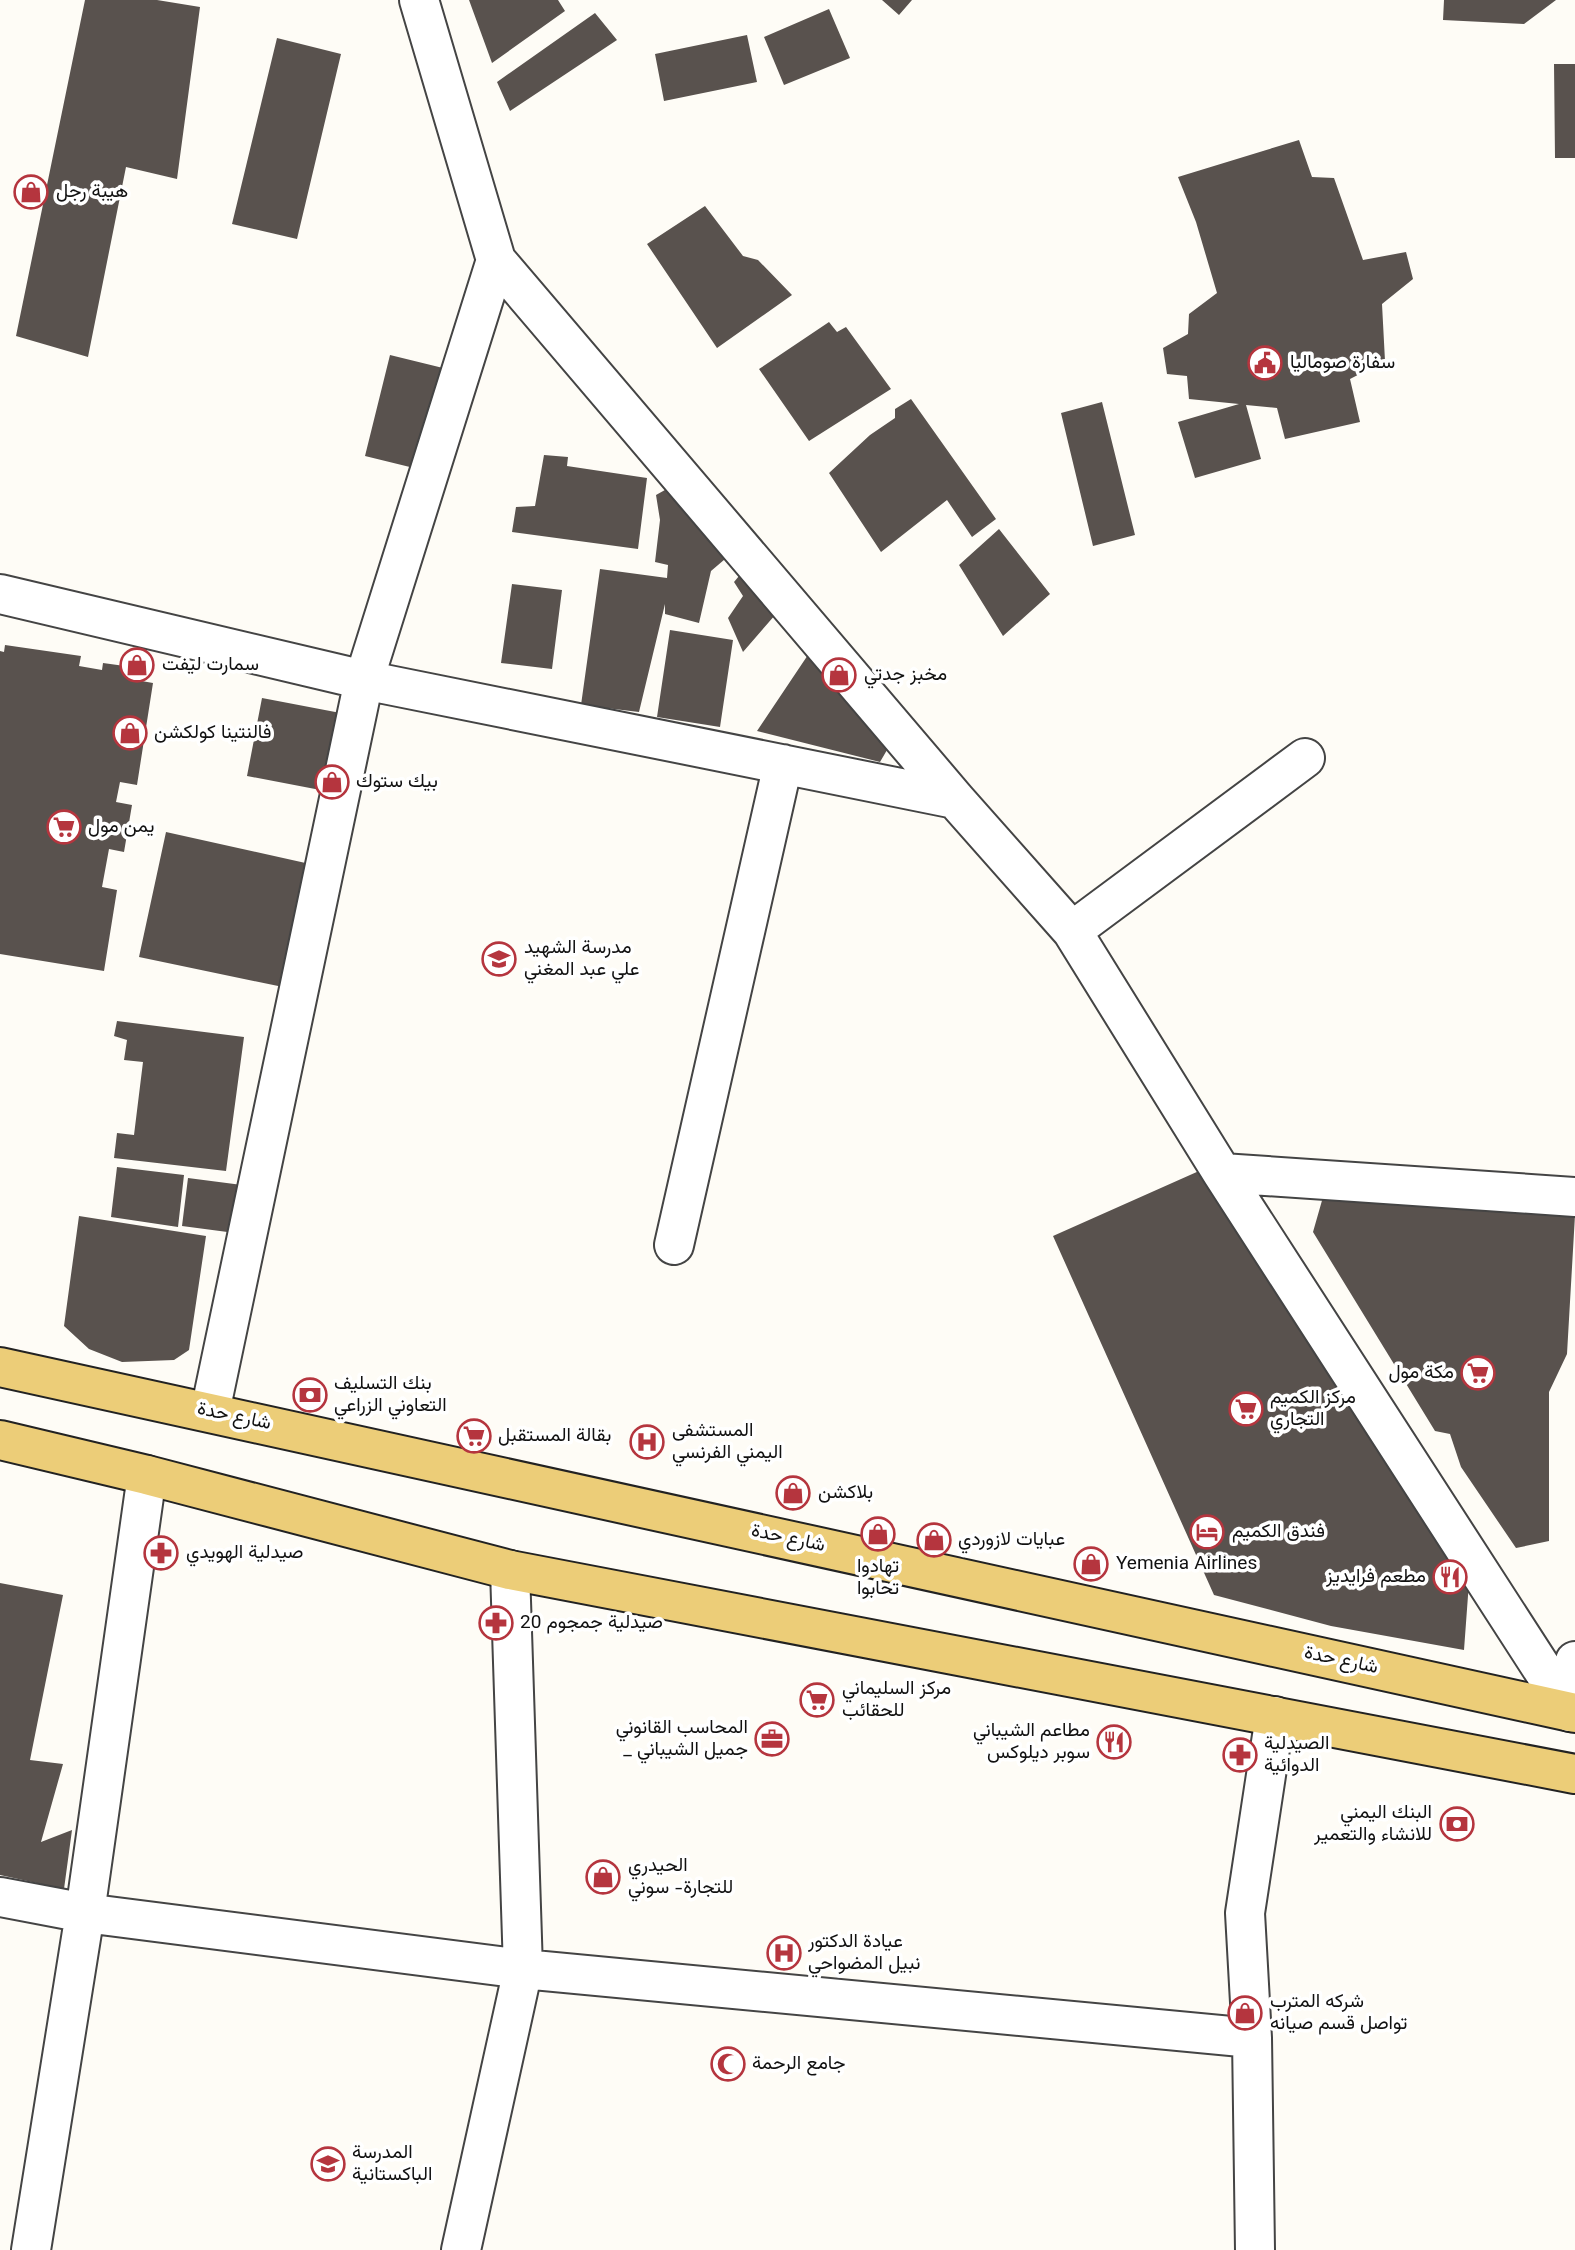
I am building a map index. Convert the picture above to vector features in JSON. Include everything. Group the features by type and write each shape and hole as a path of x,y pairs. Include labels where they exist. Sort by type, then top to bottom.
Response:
{"main road":[{"name":"شارع حدة","path":"0,1367 1572,1712"},
{"path":"0,1440 147,1475 510,1570 1575,1774"}],"street":[{"path":"419,0 496,260 955,799 1072,931 1222,1173 1572,1712"},
{"path":"210,1412 364,680 496,260"},
{"path":"0,594 364,680 955,799"},
{"path":"1072,931 1305,758"},
{"path":"674,1245 783,764"},
{"path":"1222,1173 1575,1197"},
{"path":"32,2250 85,1913 147,1475"},
{"path":"461,2250 523,1969 510,1570"},
{"path":"1572,1712 1575,1661"},
{"path":"1255,2250 1252,2038 1245,1913 1275,1716"},
{"path":"0,1897 85,1913 523,1969 1252,2038"}],"building":[{"path":"85,0 157,0 200,7 177,179 126,167 88,357 16,336"},
{"path":"469,0 558,0 565,11 492,63"},
{"path":"882,0 912,0 899,15"},
{"path":"1444,0 1556,0 1524,24 1443,20"},
{"path":"829,9 850,58 784,85 764,37"},
{"path":"595,13 617,40 510,111 497,82"},
{"path":"747,35 757,82 664,101 655,54"},
{"path":"277,38 341,54 297,239 232,224"},
{"path":"1554,64 1575,64 1575,158 1555,158"},
{"path":"1299,140 1312,177 1334,178 1363,260 1406,252 1413,279 1382,304 1385,361 1350,379 1360,422 1285,439 1277,408 1246,405 1261,459 1195,478 1178,422 1239,404 1189,399 1187,376 1167,374 1163,348 1188,334 1189,314 1217,293 1196,222 1178,177"},
{"path":"705,206 743,256 758,260 792,295 717,348 647,244"},
{"path":"829,322 837,332 846,327 891,389 809,441 759,369"},
{"path":"390,355 443,368 418,469 365,456"},
{"path":"911,399 996,519 972,537 947,500 881,552 829,473 870,435 895,418 895,409"},
{"path":"1102,402 1135,535 1093,546 1061,413"},
{"path":"544,455 568,457 567,466 647,478 638,549 512,532 516,507 535,506"},
{"path":"681,481 738,548 711,571 699,623 665,614 665,604 639,712 581,705 600,569 667,578 668,565 655,562 660,520 656,495"},
{"path":"999,529 1050,594 1003,636 959,565"},
{"path":"749,564 789,599 743,652 728,618 743,596 734,582"},
{"path":"512,584 562,590 552,669 501,663"},
{"path":"670,630 733,640 720,727 657,717"},
{"path":"824,631 908,714 880,762 757,731"},
{"name":"يمن مول","path":"5,645 81,656 79,666 102,670 103,663 132,667 130,679 153,683 137,785 120,782 116,802 132,805 124,852 109,849 102,887 117,890 104,971 0,954 0,651 4,652"},
{"path":"262,698 351,715 336,793 247,776"},
{"path":"166,832 310,864 283,987 139,957"},
{"path":"117,1021 244,1037 226,1171 114,1158 117,1133 134,1135 143,1062 124,1060 127,1040 114,1036"},
{"path":"117,1167 184,1175 178,1227 111,1217"},
{"name":"مركز الكميم التجاري","path":"1208,1167 1469,1582 1464,1650 1331,1626 1214,1595 1053,1236"},
{"path":"188,1178 242,1185 235,1233 182,1226"},
{"name":"مكة مول","path":"1325,1190 1575,1215 1567,1354 1549,1392 1549,1541 1516,1548 1461,1467 1450,1434 1435,1431 1313,1232"},
{"path":"79,1216 206,1236 189,1350 174,1360 122,1362 89,1349 64,1326"},
{"path":"0,1583 63,1595 30,1760 63,1764 41,1842 72,1830 64,1889 0,1875"}],"place":[{"name":"هيبة رجل","path":"31,192"},
{"name":"سفارة صوماليا","path":"1265,363"},
{"name":"سمارت ليفت","path":"137,665"},
{"name":"مخبز جدتي","path":"839,675"},
{"name":"فالنتينا كولكشن","path":"130,733"},
{"name":"بيك ستوك","path":"332,782"},
{"name":"يمن مول","path":"64,827"},
{"name":"مدرسة الشهيد علي عبد المغني","path":"499,959"},
{"name":"مكة مول","path":"1478,1373"},
{"name":"بنك التسليف التعاوني الزراعي","path":"310,1395"},
{"name":"مركز الكميم التجاري","path":"1246,1409"},
{"name":"بقالة المستقبل","path":"474,1436"},
{"name":"المستشفى اليمني الفرنسي","path":"647,1442"},
{"name":"بلاكشن","path":"793,1493"},
{"name":"فندق الكميم","path":"1207,1532"},
{"name":"تهادوا تحابوا","path":"878,1534"},
{"name":"عبايات لازوردي","path":"934,1540"},
{"name":"صيدلية الهويدي","path":"161,1553"},
{"name":"Yemenia Airlines","path":"1091,1564"},
{"name":"مطعم فرايديز","path":"1450,1577"},
{"name":"صيدلية جمجوم 20","path":"496,1623"},
{"name":"مركز السليماني للحقائب","path":"817,1700"},
{"name":"المحاسب القانوني _ جميل الشيباني","path":"772,1739"},
{"name":"مطاعم الشيباني سوبر ديلوكس","path":"1114,1742"},
{"name":"الصيدلية الدوائية","path":"1240,1755"},
{"name":"البنك اليمني للانشاء والتعمير","path":"1457,1824"},
{"name":"الحيدري للتجارة- سوني","path":"603,1877"},
{"name":"عيادة الدكتور نبيل المضواحي","path":"784,1953"},
{"name":"شركه المترب تواصل قسم صيانه","path":"1245,2013"},
{"name":"جامع الرحمة","path":"728,2064"},
{"name":"المدرسة الباكستانية","path":"328,2164"}]}
